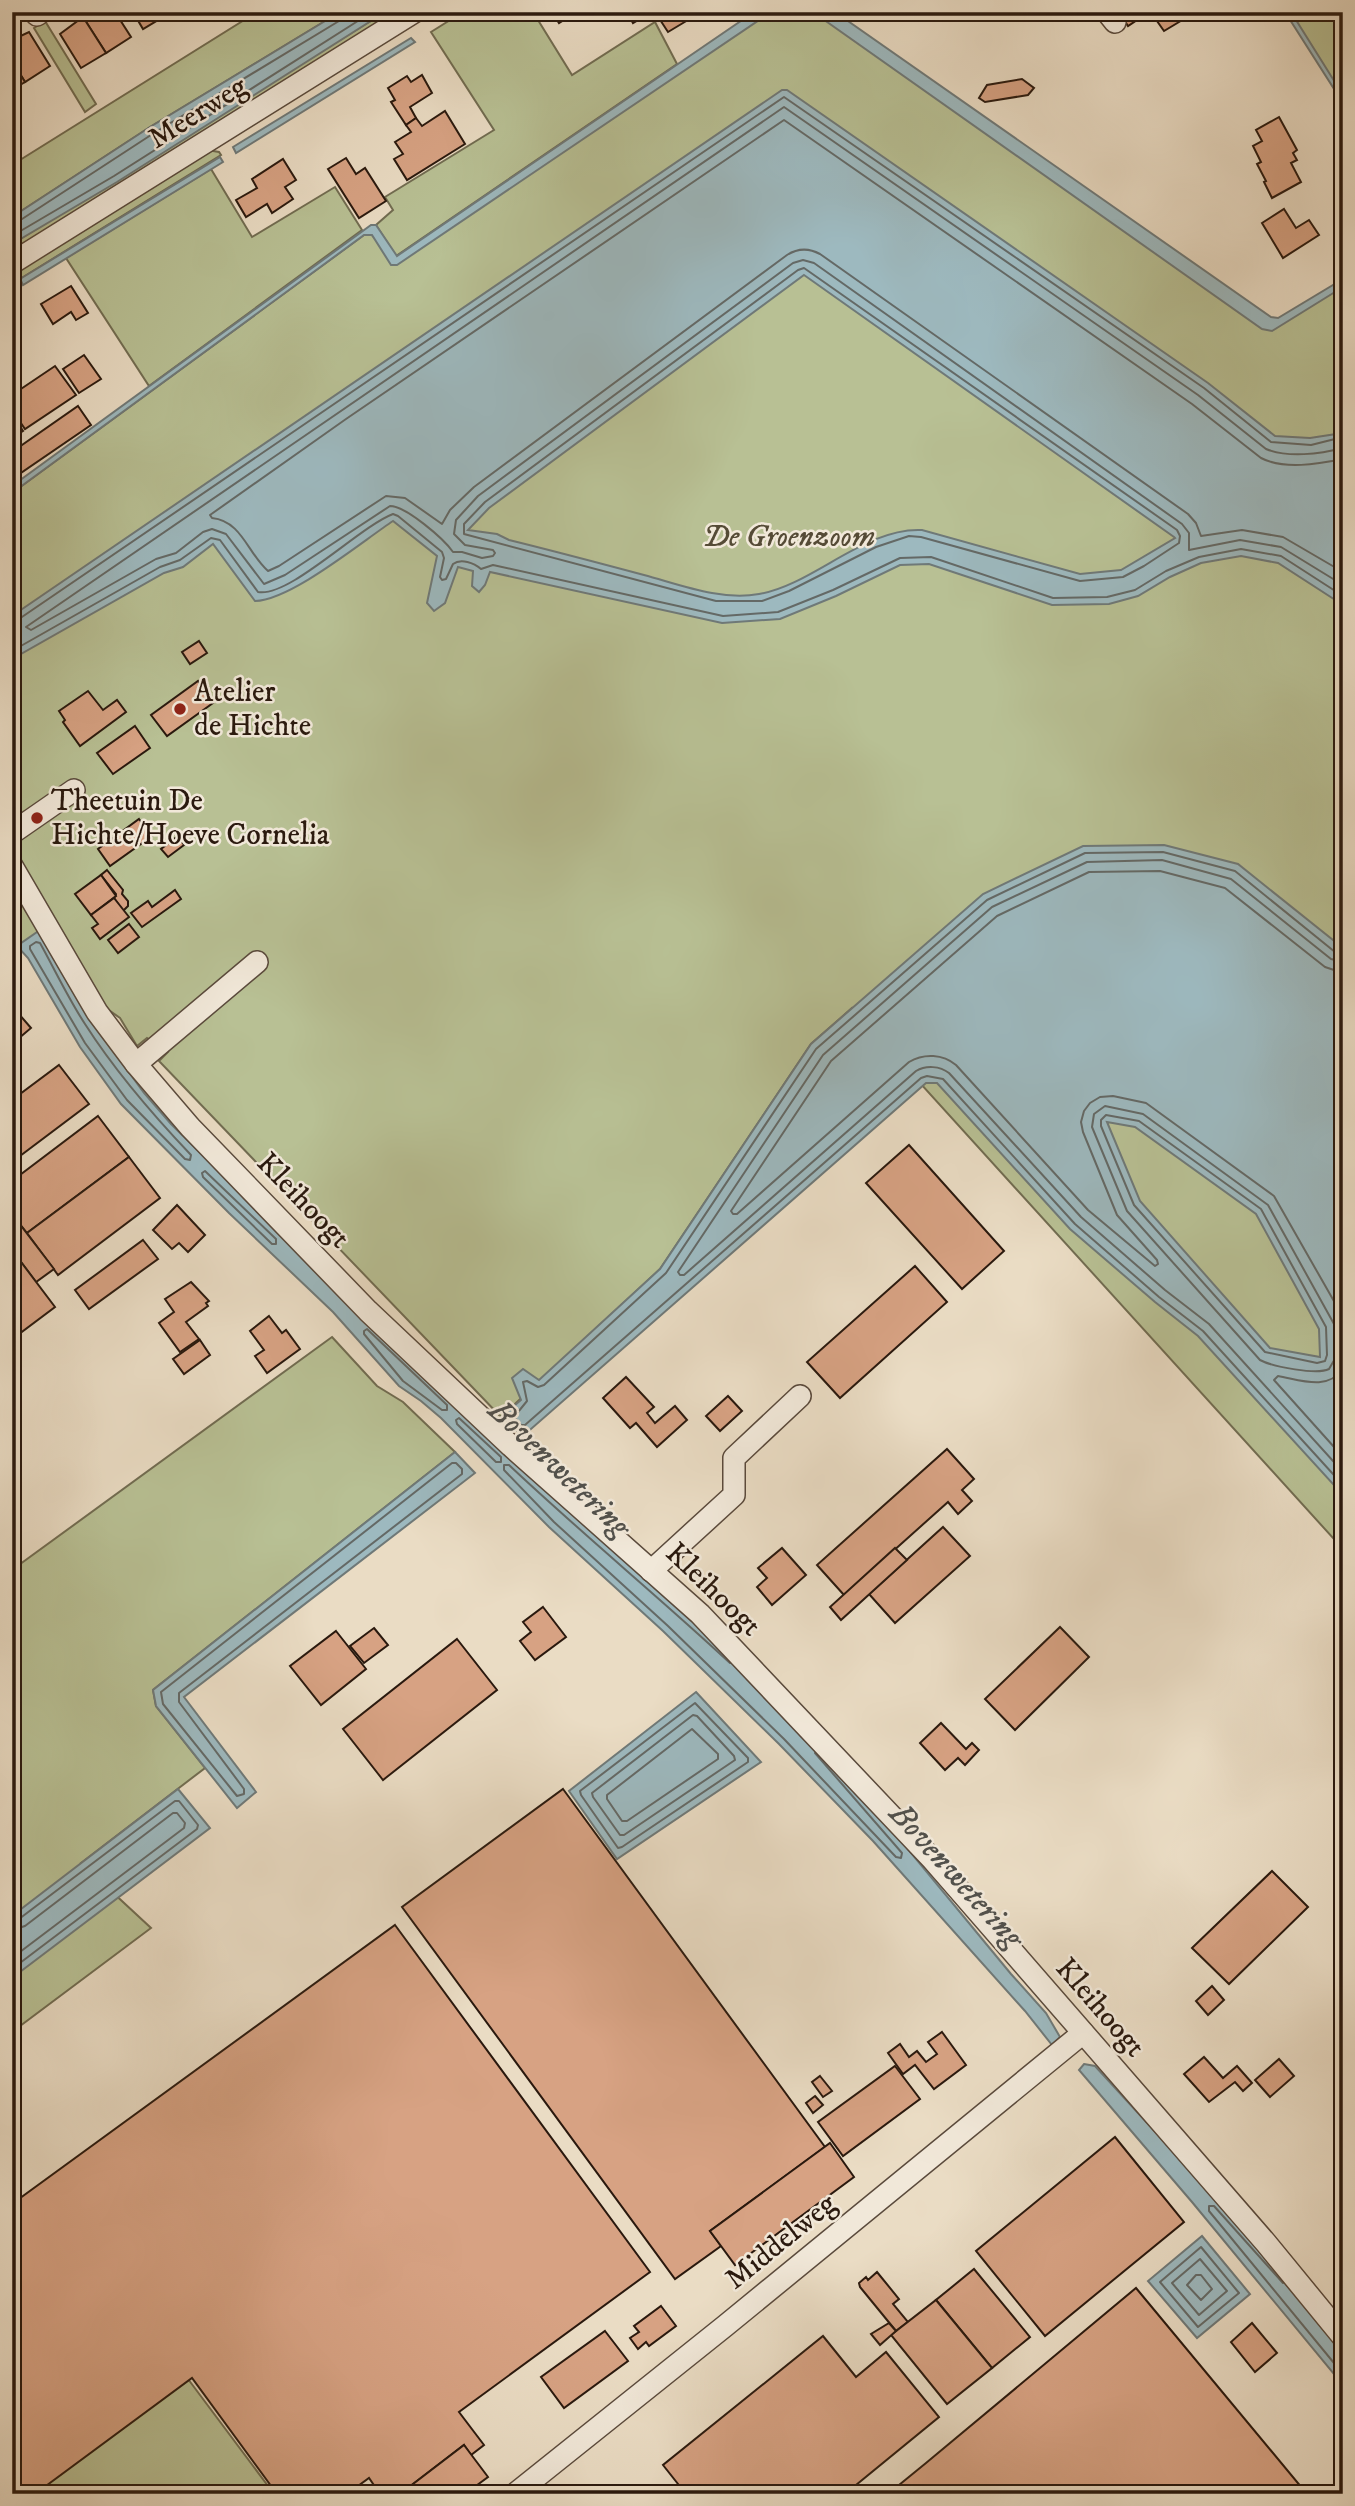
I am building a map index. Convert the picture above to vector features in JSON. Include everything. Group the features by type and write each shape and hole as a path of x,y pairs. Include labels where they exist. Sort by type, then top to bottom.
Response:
{"street":[{"path":"34,12 37,15 41,12"},
{"name":"Meerweg","path":"12,263 414,12"},
{"path":"12,833 75,790"},
{"name":"Kleihoogt","path":"12,866 97,1012 136,1064 190,1127 368,1311 511,1446 700,1614 933,1860 1266,2243 1343,2337"},
{"path":"136,1064 257,962"},
{"path":"651,1571 734,1495 734,1458 800,1396"},
{"name":"Middelweg","path":"515,2494 1083,2033"}],"green space":[{"path":"257,12 340,12 150,127 12,217 12,165"},
{"path":"385,12 402,12 12,254 12,244"},
{"path":"463,12 533,12 572,75 655,22 677,64 396,256 376,225 393,210 385,197 494,130 431,32"},
{"name":"De Groenzoom","path":"761,12 824,12 1272,328 1343,285 1343,1549 852,1008 811,1044 660,1269 501,1417 159,1061 168,1052 147,1038 137,1046 120,1018 18,946 12,950 12,493 364,235 372,235 395,261"},
{"path":"1287,12 1343,12 1343,100"},
{"path":"45,21 96,104 85,112 34,28"},
{"path":"207,150 219,152 221,155 20,279 17,268"},
{"path":"211,169 252,237 335,187 362,230 149,386 66,258"},
{"path":"332,1337 377,1386 403,1402 455,1452 153,1690 156,1706 205,1768 81,1863 151,1928 12,2032 12,1570"},
{"path":"188,2379 274,2494 33,2494"}],"water":[{"path":"340,12 385,12 117,182 12,244 12,217 150,127"},
{"path":"754,12 771,12 397,265 391,265 372,235 364,235 12,493 12,486 371,225 376,225 397,256"},
{"path":"813,12 835,12 1271,317 1278,318 1343,279 1343,287 1272,331 1262,329"},
{"path":"1285,12 1291,12 1343,95 1343,103"},
{"path":"411,38 415,42 236,153 233,147"},
{"path":"782,90 787,90 1208,383 1275,436 1310,438 1336,434 1343,428 1343,605 1278,563 1241,556 1201,563 1138,596 1109,604 1052,605 929,564 900,565 780,619 722,623 490,572 479,592 472,586 473,571 458,567 445,603 434,611 427,603 437,556 393,521 306,581 270,598 255,601 213,544 183,567 164,573 12,659 12,616","holes":["804,275 1175,538 1121,570 1080,574 922,530 901,532 880,537 779,589 745,596 701,591 509,540 497,534 468,530 489,508"]},
{"path":"220,157 223,162 23,285 20,279"},
{"path":"1164,845 1238,864 1343,948 1343,1495 1198,1336 1070,1229 937,1083 926,1083 523,1436 501,1417 521,1400 512,1378 523,1369 539,1380 660,1269 811,1044 983,894 1083,846","holes":["1107,1122 1135,1127 1256,1214 1319,1329 1320,1357 1270,1348 1140,1201"]},
{"path":"40,930 90,1019 144,1093 171,1124 430,1379 689,1616 879,1814 1046,2013 1060,2037 1052,2045 1025,2011 873,1841 779,1744 663,1631 549,1527 441,1418 399,1386 333,1312 229,1213 121,1104 80,1047 28,958 17,946"},
{"path":"455,1452 475,1473 184,1697 256,1792 237,1808 156,1706 153,1690"},
{"path":"696,1692 761,1762 617,1859 569,1791"},
{"path":"178,1789 210,1828 12,1978 12,1916"},
{"path":"1084,2064 1095,2066 1203,2184 1343,2346 1343,2385 1079,2070"},
{"path":"1202,2236 1250,2294 1197,2338 1148,2281"}],"building":[{"path":"91,12 115,12 131,37 106,53 83,17"},
{"path":"133,12 167,12 168,14 143,29"},
{"path":"552,12 576,12 559,23"},
{"path":"627,12 647,12 648,14 633,23"},
{"path":"655,12 690,12 693,17 668,32"},
{"path":"1119,12 1149,12 1128,26"},
{"path":"1170,12 1179,12 1184,19 1164,31 1157,21"},
{"path":"83,17 106,53 81,68 60,34"},
{"path":"29,32 50,66 25,82 12,61 12,40"},
{"path":"12,61 25,82 12,90"},
{"path":"422,75 432,93 410,107 416,118 406,125 391,102 395,100 388,88 407,76 411,82"},
{"path":"1022,79 1034,88 1028,95 985,102 979,98 987,85"},
{"path":"445,111 465,144 407,180 394,159 403,154 395,142 411,132 406,125 416,118 422,126"},
{"path":"1279,117 1297,150 1293,153 1297,160 1291,163 1301,182 1272,198 1257,164 1261,162 1253,146 1262,141 1256,130"},
{"path":"346,158 356,174 365,168 386,201 359,218 328,169"},
{"path":"283,159 296,180 285,187 293,199 272,213 267,204 246,217 236,200 257,188 252,179"},
{"path":"1284,209 1296,228 1309,220 1319,235 1283,258 1262,223"},
{"path":"71,286 88,313 76,320 71,312 53,324 41,304"},
{"path":"84,355 101,379 79,393 63,369"},
{"path":"55,366 76,395 25,429 12,410 12,395"},
{"path":"78,406 91,425 12,479 12,452"},
{"path":"12,414 23,431 12,438"},
{"path":"199,641 207,653 190,664 182,652"},
{"path":"198,681 213,703 167,736 151,715"},
{"path":"88,691 103,710 117,700 126,712 80,746 63,722 65,720 59,711"},
{"path":"135,726 150,748 113,774 97,753"},
{"path":"139,819 152,836 110,866 98,849"},
{"path":"178,836 184,845 168,857 161,849"},
{"path":"107,870 128,901 128,906 123,911 114,898 116,894 101,875"},
{"path":"101,875 116,896 91,915 75,894"},
{"path":"175,890 181,899 142,927 131,913 148,901 152,907"},
{"path":"114,898 129,917 100,939 92,928 98,924 91,915"},
{"path":"129,924 139,937 118,953 108,940"},
{"path":"12,1006 31,1028 12,1044"},
{"path":"59,1065 89,1104 12,1162 12,1100"},
{"path":"98,1116 129,1157 27,1233 12,1214 12,1181"},
{"path":"909,1145 1004,1251 962,1289 866,1183"},
{"path":"129,1157 160,1198 58,1275 27,1233"},
{"path":"177,1205 205,1235 188,1252 179,1243 172,1249 153,1230"},
{"path":"12,1214 54,1269 36,1282 12,1250"},
{"path":"143,1240 158,1259 89,1309 75,1290"},
{"path":"12,1250 55,1307 15,1337 12,1333"},
{"path":"915,1266 947,1302 840,1398 807,1362"},
{"path":"191,1282 209,1301 206,1303 208,1306 186,1322 199,1339 180,1352 159,1323 174,1312 165,1299"},
{"path":"269,1316 282,1333 286,1330 300,1349 267,1373 255,1356 264,1350 250,1331"},
{"path":"200,1340 210,1355 184,1374 173,1359"},
{"path":"626,1377 654,1407 647,1413 655,1423 675,1406 687,1420 657,1447 636,1423 630,1428 603,1398"},
{"path":"728,1396 742,1411 720,1431 706,1416"},
{"path":"947,1449 974,1479 962,1490 972,1501 958,1514 948,1502 844,1595 817,1565"},
{"path":"943,1527 970,1556 895,1623 869,1594"},
{"path":"782,1548 806,1575 772,1605 757,1587 767,1578 758,1568"},
{"path":"895,1548 907,1560 841,1620 830,1607"},
{"path":"543,1607 566,1637 535,1660 520,1641 531,1632 523,1622"},
{"path":"1060,1627 1089,1657 1015,1730 985,1699"},
{"path":"374,1628 388,1645 364,1663 350,1646"},
{"path":"336,1631 366,1669 321,1705 290,1666"},
{"path":"457,1639 497,1690 383,1780 343,1729"},
{"path":"941,1723 966,1749 972,1743 979,1750 965,1765 958,1758 945,1770 920,1743"},
{"path":"563,1789 825,2147 710,2231 721,2246 675,2279 402,1907"},
{"path":"1272,1871 1308,1907 1229,1984 1192,1948"},
{"path":"395,1925 650,2272 459,2412 484,2445 471,2455 464,2445 400,2494 380,2494 369,2478 347,2494 277,2494 192,2378 35,2494 13,2494 12,2204"},
{"path":"1212,1986 1224,2000 1208,2015 1196,2001"},
{"path":"942,2032 966,2065 934,2089 915,2065 903,2074 888,2053 900,2044 909,2057 917,2051 926,2062 937,2054 928,2042"},
{"path":"1204,2057 1223,2078 1237,2066 1252,2083 1243,2091 1235,2082 1209,2102 1184,2074"},
{"path":"1279,2059 1294,2076 1270,2097 1255,2080"},
{"path":"895,2066 920,2099 843,2156 818,2122"},
{"path":"820,2076 832,2091 823,2097 812,2082"},
{"path":"815,2096 823,2105 813,2113 806,2103"},
{"path":"1115,2137 1184,2222 1045,2336 976,2251"},
{"path":"830,2143 854,2177 735,2265 710,2231"},
{"path":"974,2269 1030,2337 992,2368 936,2300"},
{"path":"877,2272 899,2299 893,2304 908,2322 896,2331 860,2287 859,2283 866,2277 868,2280"},
{"path":"1136,2288 1307,2494 888,2494 926,2463"},
{"path":"936,2300 992,2368 947,2404 891,2335"},
{"path":"661,2306 676,2326 649,2346 646,2342 638,2349 630,2338 639,2332 634,2326"},
{"path":"889,2323 896,2331 880,2345 871,2334"},
{"path":"1252,2323 1277,2353 1255,2372 1231,2342"},
{"path":"605,2331 628,2361 564,2408 541,2377"},
{"path":"823,2336 856,2377 886,2352 939,2417 845,2494 686,2494 663,2465"},
{"path":"464,2445 488,2477 465,2494 400,2494"}],"place":[{"name":"Atelier de Hichte","path":"180,709"},
{"name":"Theetuin De Hichte/Hoeve Cornelia","path":"37,818"}],"water label":[{"name":"Bovenwetering","path":"559,1469"},
{"name":"Bovenwetering","path":"956,1876"}]}
